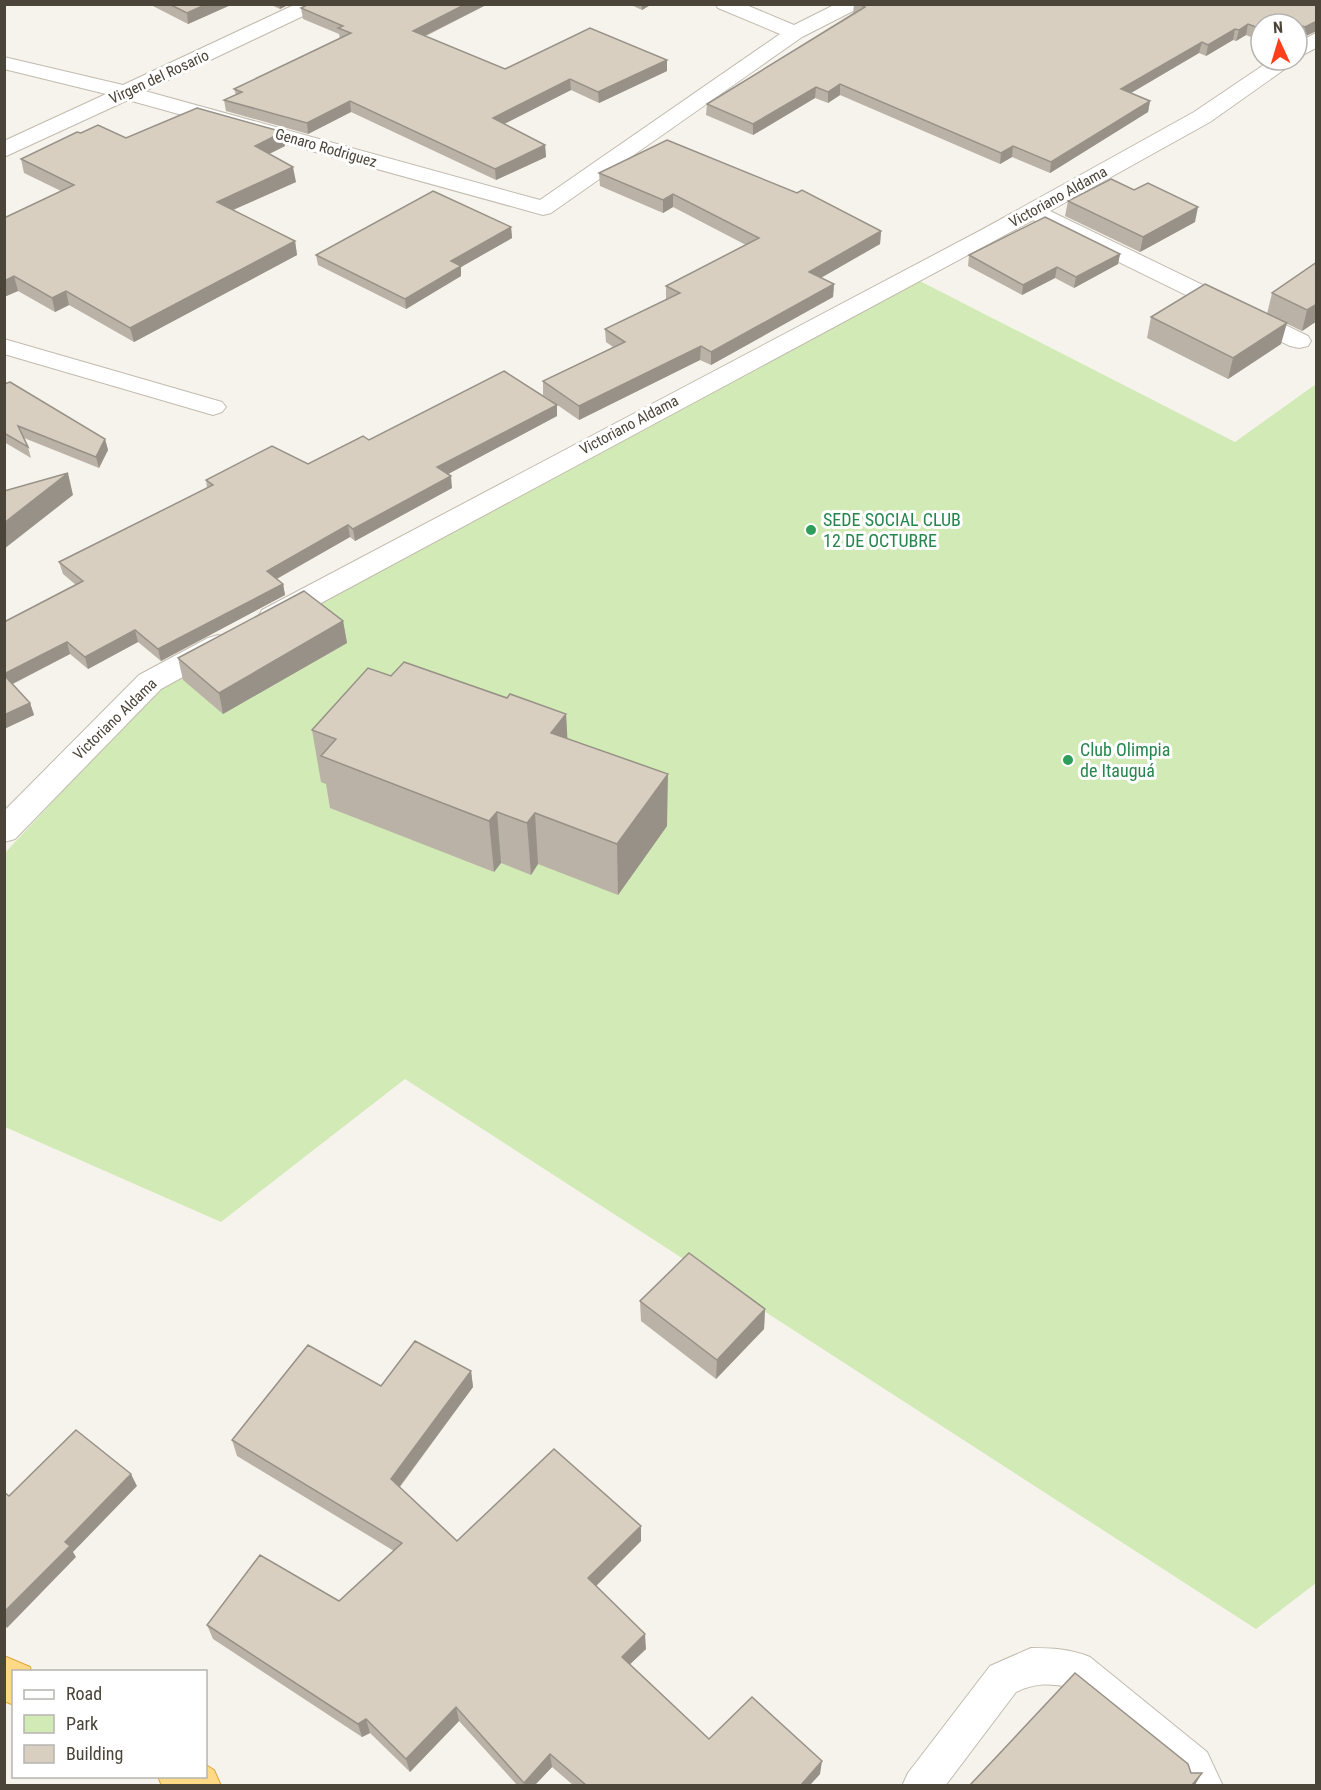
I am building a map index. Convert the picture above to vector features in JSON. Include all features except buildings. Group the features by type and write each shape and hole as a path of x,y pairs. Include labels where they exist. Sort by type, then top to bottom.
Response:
{"street":[{"name":"Virgen del Rosario","path":"4,150 313,4"},
{"path":"725,4 795,33 852,4"},
{"name":"Genaro Rodriguez","path":"4,63 124,92 543,208 795,33"},
{"name":"Victoriano Aldama","path":"4,831 150,682 1033,211 1202,117 1268,72"},
{"path":"1033,211 1299,341"},
{"path":"4,346 213,407"}],"lane":[{"path":"921,1785 1003,1679 1031,1666 1053,1666 1077,1670 1194,1765 1204,1785"}],"green space":[{"path":"914,278 1235,442 1316,384 1316,1583 1256,1629 405,1079 221,1222 5,1127 4,854 170,676"}],"place":[{"name":"SEDE SOCIAL CLUB 12 DE OCTUBRE","path":"811,530"},
{"name":"Club Olimpia de Itauguá","path":"1068,760"}]}
